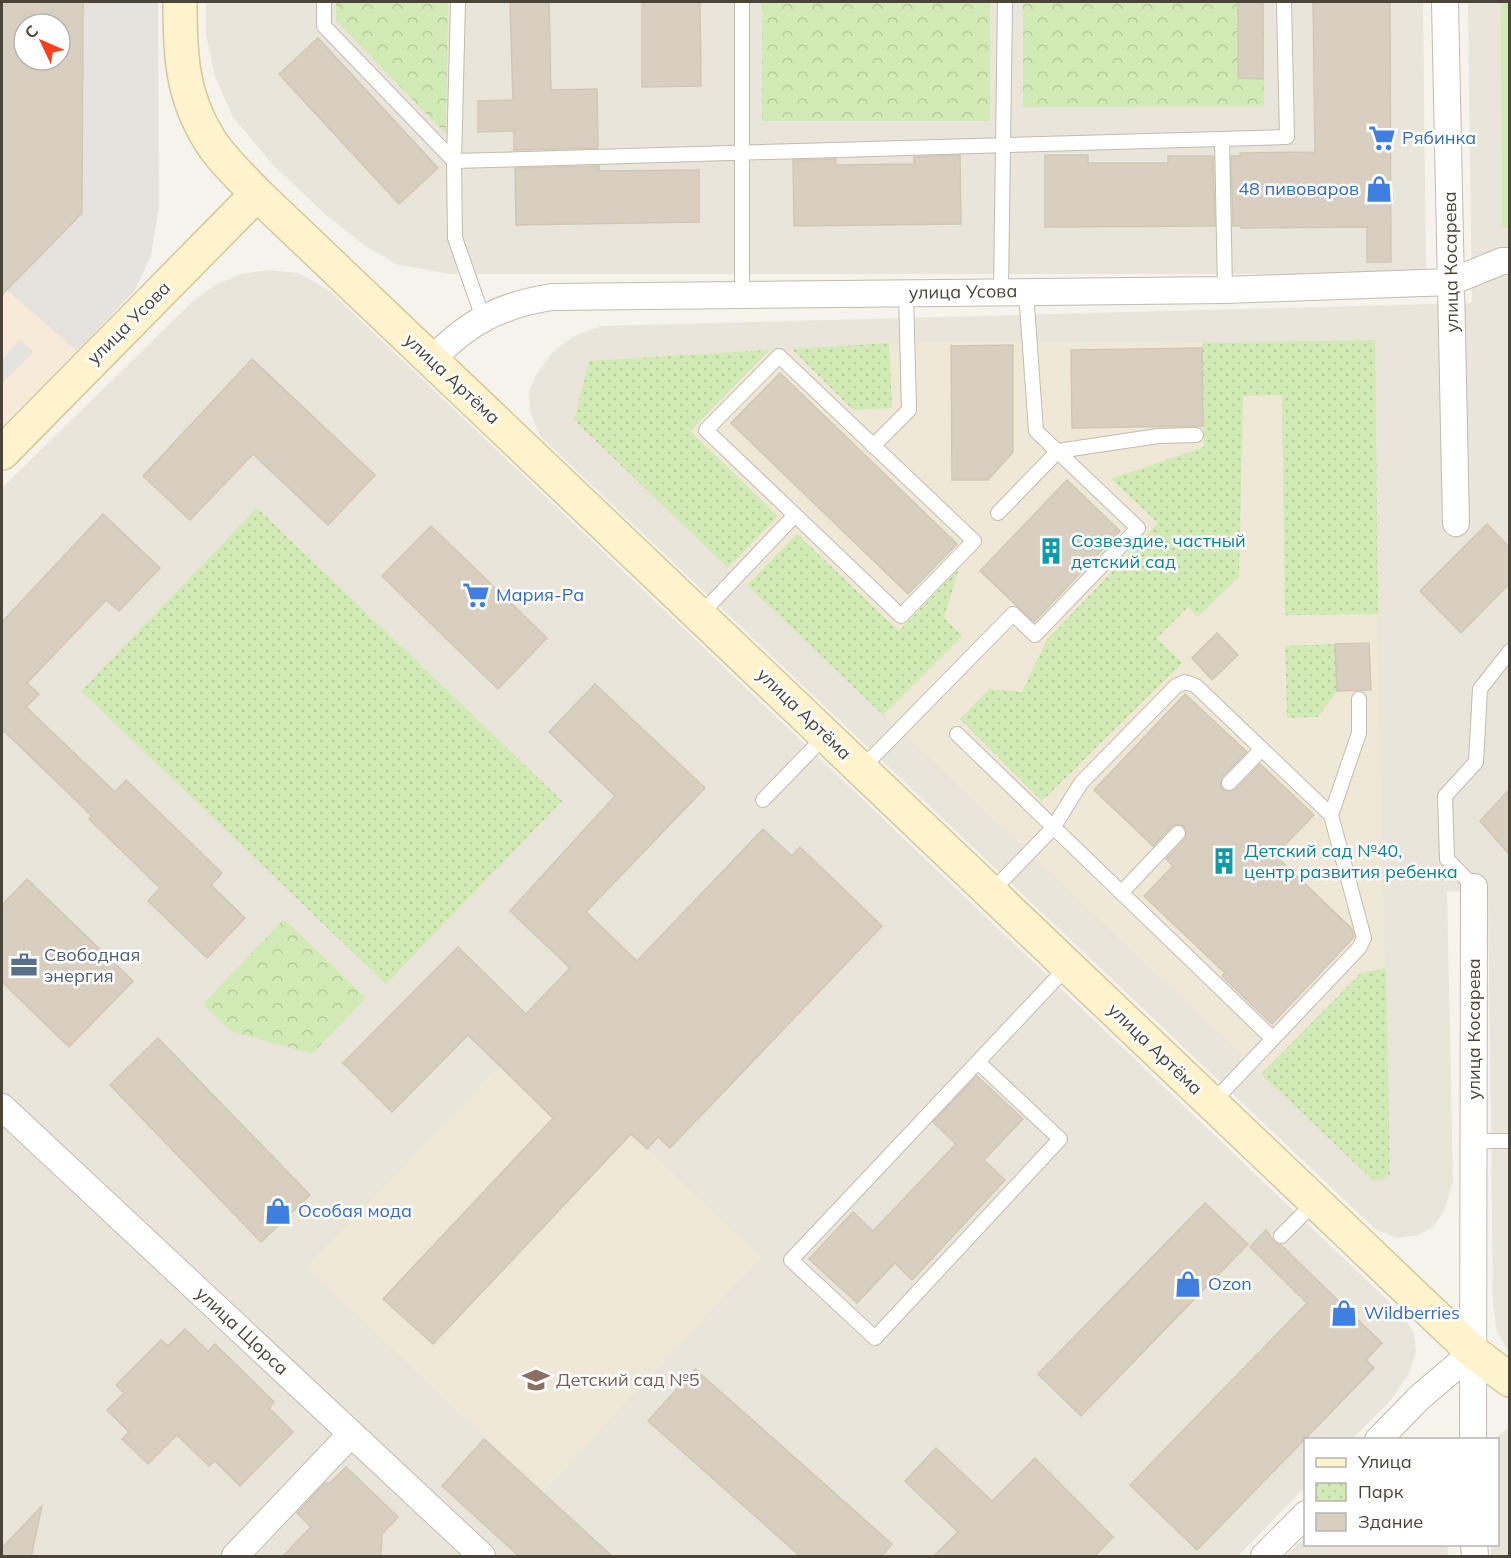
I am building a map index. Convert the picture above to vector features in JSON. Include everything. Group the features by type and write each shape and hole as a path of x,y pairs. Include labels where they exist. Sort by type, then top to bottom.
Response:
{"main road":[{"name":"улица Артёма","path":"180,2 180,56 191,104 209,140 257,194 1473,1352 1509,1380"},
{"name":"улица Усова","path":"2,453 257,194"}],"street":[{"name":"улица Косарева","path":"1445,2 1456,523"},
{"name":"улица Усова","path":"432,360 448,342 483,318 518,302 552,297 1225,290 1451,282 1502,261 1509,261"},
{"name":"улица Косарева","path":"1473,1438 1474,887"},
{"name":"улица Щорса","path":"2,1107 482,1557"},
{"path":"1380,1438 1420,1396 1473,1352"},
{"path":"235,1557 351,1434"},
{"path":"1264,1557 1304,1515"}],"lane":[{"path":"324,2 324,26 454,161 1287,137 1284,2"},
{"path":"458,2 454,161 455,238 483,318"},
{"path":"742,2 742,295"},
{"path":"861,769 1013,614 1035,635 1138,528 1036,431 1014,291 1003,145 1005,2"},
{"path":"1222,139 1225,290"},
{"path":"873,446 909,410 906,293"},
{"path":"779,356 873,446 974,541 901,616 706,430 779,356"},
{"path":"998,513 1058,452 1158,436 1196,435"},
{"path":"700,615 795,515"},
{"name":"улица Косарева","path":"1474,887 1447,859 1445,796 1476,762 1480,689 1509,651"},
{"path":"991,892 1053,828 1081,783 1176,686 1185,682 1196,686 1262,749 1331,815 1364,938 1359,948 1212,1103"},
{"path":"1331,815 1359,734 1359,699"},
{"path":"957,734 1272,1038"},
{"path":"763,800 826,735"},
{"path":"1229,783 1262,749"},
{"path":"1121,893 1179,833"},
{"path":"978,1062 1060,1139 875,1338 791,1260 1068,966"},
{"path":"1474,1141 1509,1141"},
{"path":"1281,1236 1315,1202"}],"shaded area":[{"path":"2,2 158,2 159,206 151,255 135,290 77,351 2,286"},
{"path":"206,2 1423,2 1426,274 449,274 396,264 363,244 325,214 274,166 233,117 215,76 206,35"},
{"path":"1468,2 1509,2 1509,1352 1497,1332 1493,1305 1488,893 1447,891 1453,1182 1444,1211 1433,1227 1418,1235 1396,1238 1375,1229 540,436 530,412 529,392 536,375 552,353 574,336 602,326 1472,303"},
{"path":"268,270 298,273 330,291 1402,1314 1414,1333 1416,1352 1409,1373 1391,1400 1353,1438 1304,1438 1304,1488 1238,1556 2,1556 2,488 192,302 217,284 242,274"},
{"path":"2,286 77,351 2,427"},
{"path":"20,340 33,352 2,383 2,359"},
{"path":"1375,340 1377,625 1390,1175 1375,1182 574,420 589,361 941,341 1202,343"},
{"name":"Детский сад №5","path":"500,1066 539,1104 568,1074 761,1257 543,1492 306,1267"},
{"path":"1509,1427 1509,1556 1491,1556 1491,1546 1499,1546 1499,1438 1496,1438"},
{"path":"1304,1538 1304,1546 1447,1546 1448,1556 1286,1556"}],"green space":[{"path":"336,2 448,2 446,134 336,21"},
{"path":"762,2 990,2 990,121 762,121"},
{"path":"1023,2 1264,2 1264,106 1023,107"},
{"path":"1501,2 1510,2 1509,228 1502,228"},
{"path":"1375,340 1378,614 1285,615 1282,395 1243,396 1239,577 1198,617 1188,607 1157,638 1182,663 1042,801 960,719 989,689 1022,692 1046,641 1158,523 1111,479 1204,447 1202,343"},
{"path":"889,343 892,408 853,410 792,349"},
{"path":"770,350 690,431 778,516 728,568 574,420 589,361"},
{"path":"257,508 562,801 386,984 81,691"},
{"path":"797,534 899,631 959,568 944,618 962,636 883,715 747,585"},
{"path":"1335,644 1337,691 1318,717 1287,718 1285,646"},
{"path":"284,919 366,998 312,1054 231,1031 203,1004"},
{"path":"1386,968 1390,1175 1375,1182 1261,1074 1361,973"}],"building":[{"path":"2,2 83,2 82,213 2,295"},
{"path":"510,2 549,2 551,90 597,89 598,148 514,150 514,131 478,132 478,101 513,100"},
{"path":"642,2 700,2 701,86 642,87"},
{"path":"1238,2 1263,2 1263,79 1238,78"},
{"path":"1313,2 1390,2 1391,262 1367,262 1367,227 1241,228 1241,226 1233,226 1231,156 1240,156 1240,153 1315,152"},
{"path":"318,38 438,168 399,204 279,74"},
{"path":"960,155 961,224 794,226 793,160 836,159 836,165 914,164 914,157"},
{"path":"1045,155 1088,155 1088,163 1168,163 1168,156 1213,156 1215,226 1045,227"},
{"path":"599,166 599,171 699,170 699,222 516,225 515,168"},
{"path":"1013,345 1013,452 988,480 952,480 951,346"},
{"path":"1202,348 1203,426 1072,428 1071,350"},
{"path":"252,359 375,475 328,525 253,454 190,520 143,476"},
{"path":"780,373 957,544 908,594 731,423"},
{"name":"Созвездие, частный детский сад","path":"1067,480 1120,531 1034,622 980,571"},
{"path":"103,514 160,568 119,611 106,600 27,683 39,694 26,707 115,792 126,780 222,873 211,885 245,918 207,958 148,901 160,888 89,819 92,816 4,731 2,733 2,622"},
{"path":"1487,524 1509,547 1509,584 1461,633 1420,591"},
{"path":"431,526 547,638 498,689 382,576"},
{"path":"1217,633 1238,655 1212,680 1192,658"},
{"path":"1369,643 1371,690 1337,691 1335,644"},
{"path":"595,684 705,788 586,912 637,961 763,829 792,856 800,847 882,926 670,1148 658,1137 647,1149 631,1134 433,1344 383,1299 553,1118 468,1035 392,1112 343,1063 458,947 526,1014 570,968 510,911 615,796 549,732"},
{"name":"Детский сад №40, центр развития ребенка","path":"1185,694 1247,752 1222,777 1220,785 1223,790 1235,790 1260,764 1314,815 1275,855 1352,929 1354,937 1272,1024 1222,976 1225,973 1144,896 1173,866 1166,859 1185,839 1185,827 1180,824 1172,826 1153,846 1094,790"},
{"path":"1509,790 1509,854 1480,821"},
{"path":"27,879 133,981 69,1047 2,982 2,905"},
{"path":"158,1038 310,1195 261,1242 110,1085"},
{"path":"977,1076 1023,1119 984,1160 1005,1180 912,1280 895,1263 857,1303 809,1259 853,1212 873,1231 956,1144 933,1122"},
{"path":"1205,1203 1248,1244 1081,1416 1038,1374"},
{"path":"1266,1230 1275,1243 1281,1245 1382,1343 1366,1360 1374,1368 1197,1550 1130,1485 1307,1303 1250,1247"},
{"path":"185,1329 208,1351 215,1344 274,1402 269,1408 293,1432 240,1486 215,1461 209,1466 177,1435 148,1464 122,1439 129,1432 107,1410 124,1393 116,1385 161,1340 168,1346"},
{"path":"695,1369 892,1544 881,1557 801,1557 648,1421"},
{"path":"484,1439 613,1557 520,1557 442,1486"},
{"path":"936,1448 992,1501 1035,1458 1113,1537 1094,1557 933,1557 958,1532 905,1481"},
{"path":"346,1467 398,1517 382,1534 381,1557 282,1557 311,1527 297,1513 325,1483 330,1483"},
{"path":"42,1506 31,1557 2,1557 2,1548"}],"place":[{"name":"Рябинка","path":"1382,138"},
{"name":"48 пивоваров","path":"1379,189"},
{"name":"Созвездие, частный детский сад","path":"1051,551"},
{"name":"Мария-Ра","path":"476,595"},
{"name":"Детский сад №40, центр развития ребенка","path":"1224,861"},
{"name":"Свободная энергия","path":"24,965"},
{"name":"Особая мода","path":"278,1211"},
{"name":"Ozon","path":"1188,1284"},
{"name":"Wildberries","path":"1344,1313"},
{"name":"Детский сад №5","path":"536,1380"}]}
